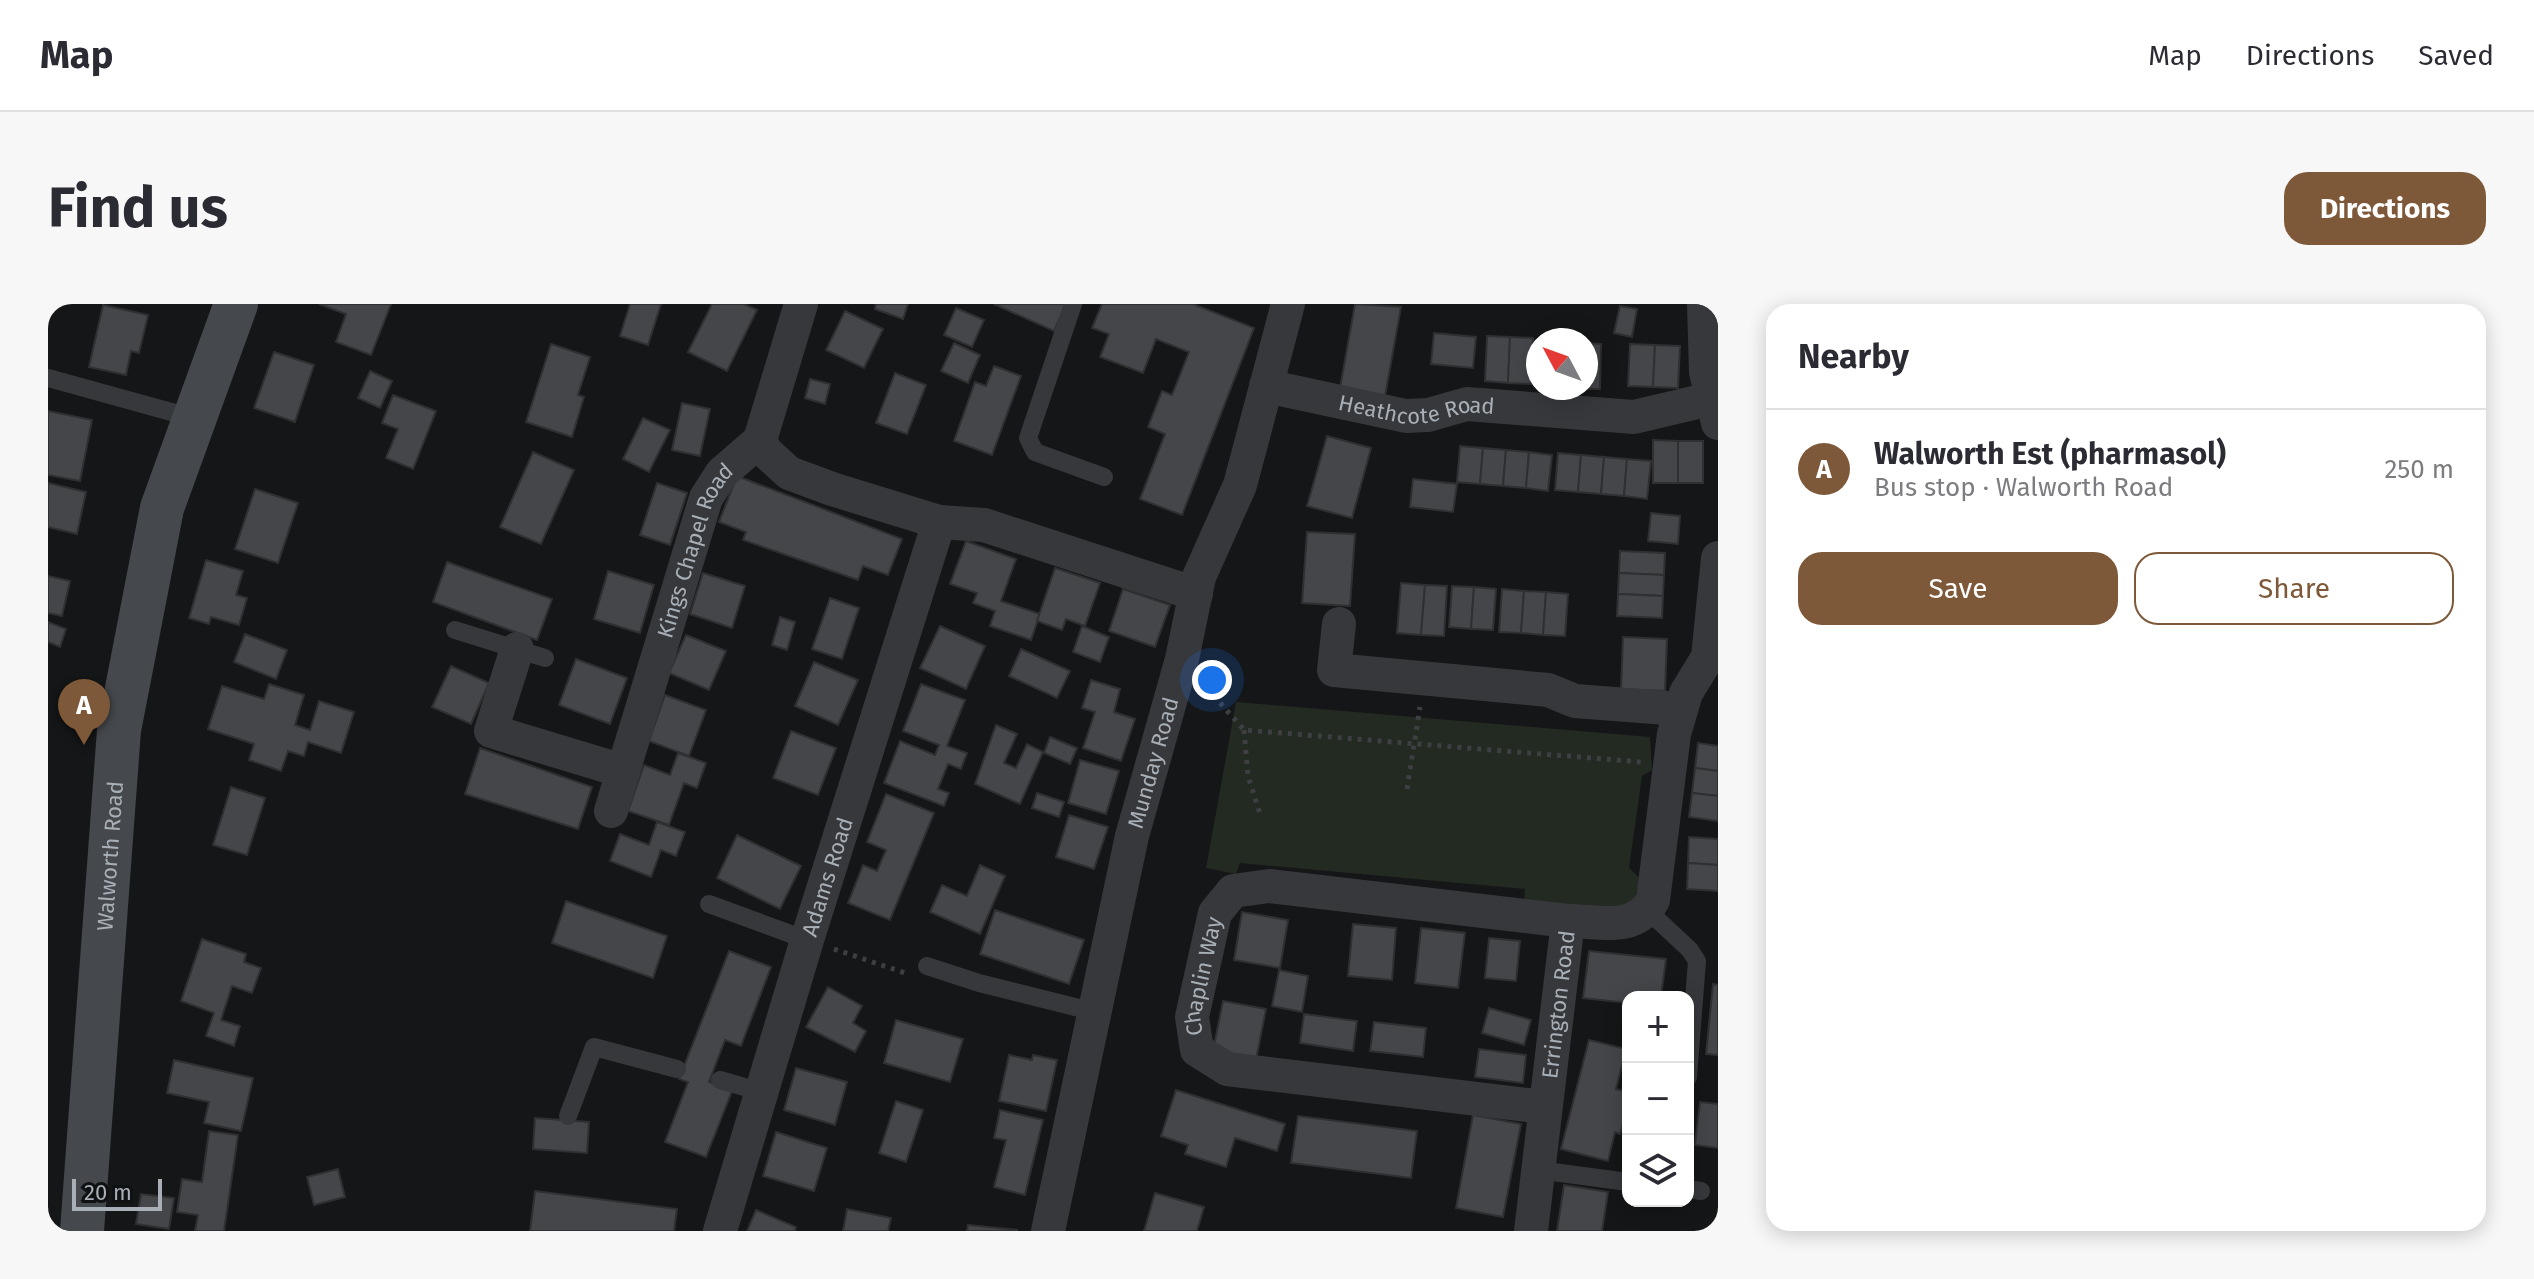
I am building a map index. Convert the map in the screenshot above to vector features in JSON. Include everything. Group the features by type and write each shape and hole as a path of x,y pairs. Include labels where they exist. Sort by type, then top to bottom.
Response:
{"street":[{"name":"Walworth Road","path":"82,1231 119,730 162,508 236,304"},
{"path":"801,304 760,440 766,452 789,473 939,522 984,525 1196,594"},
{"name":"Munday Road","path":"1048,1231 1132,836 1182,659 1199,577 1240,485 1288,304"},
{"path":"1704,304 1714,411"},
{"name":"Heathcote Road","path":"1266,386 1406,416 1428,415 1467,404 1527,405 1634,417 1714,411"},
{"name":"Kings Chapel Road","path":"611,811 706,498 722,473 760,440"},
{"name":"Adams Road","path":"720,1231 807,940 939,522"},
{"path":"1647,910 1653,900 1658,872 1670,764 1680,709 1686,693 1713,657 1718,558"},
{"path":"1339,624 1334,670 1548,690 1575,701 1680,709"},
{"path":"531,654 491,731 623,771"},
{"name":"Chaplin Way","path":"1544,1107 1227,1069 1197,1050 1192,1017 1215,913 1233,891 1249,886 1285,887 1568,921"},
{"name":"Errington Road","path":"1531,1231 1568,921 1616,924 1640,917 1647,910"}],"lane":[{"path":"1073,304 1028,438 1035,452 1104,477"},
{"path":"48,378 193,418"},
{"path":"455,630 531,654"},
{"path":"709,904 807,940"},
{"path":"1647,910 1690,950 1697,961 1689,1063"},
{"path":"927,966 979,983 1095,1012"},
{"path":"568,1116 594,1047 677,1069"},
{"path":"720,1080 762,1092"},
{"path":"1538,1170 1622,1181"}],"path":[{"path":"1182,659 1244,730 1244,753 1261,817"},
{"path":"1407,789 1411,743 1427,679"},
{"path":"1244,730 1670,764"},
{"path":"807,940 916,977 927,966"}],"shaded area":[{"path":"1236,702 1650,737 1652,770 1642,776 1629,868 1641,879 1636,895 1626,905 1615,909 1524,900 1525,889 1240,863 1236,874 1206,868"}],"building":[{"path":"319,304 391,304 371,355 336,342 346,314"},
{"path":"630,304 661,304 648,345 620,336"},
{"path":"712,304 744,304 757,310 727,371 688,352"},
{"path":"876,304 908,304 903,319 875,309"},
{"path":"994,304 1066,304 1054,331"},
{"path":"1102,304 1193,304 1254,328 1182,515 1140,499 1165,434 1148,427 1162,391 1172,395 1189,352 1156,339 1143,373 1100,357 1109,334 1092,328"},
{"path":"1355,304 1401,307 1385,396 1340,388"},
{"path":"103,305 148,315 139,353 131,351 126,375 89,367"},
{"path":"1620,306 1637,309 1632,337 1614,333"},
{"path":"956,308 984,320 972,347 944,335"},
{"path":"845,311 883,329 864,368 826,350"},
{"path":"1434,333 1476,337 1473,368 1431,364"},
{"path":"1487,336 1510,337 1508,383 1485,381"},
{"path":"1510,337 1526,338 1526,384 1508,383"},
{"path":"954,343 980,355 968,383 941,371"},
{"path":"551,344 590,357 578,395 584,397 572,437 526,422"},
{"path":"1598,344 1601,344 1598,389"},
{"path":"1630,344 1655,345 1653,387 1628,386"},
{"path":"1655,345 1680,346 1678,388 1653,387"},
{"path":"274,352 314,365 295,422 254,408"},
{"path":"994,366 1021,376 992,455 954,441 975,382 986,386"},
{"path":"370,371 392,381 380,408 358,398"},
{"path":"895,373 926,385 907,434 876,423"},
{"path":"810,379 830,384 825,404 805,398"},
{"path":"393,395 436,411 413,469 386,458 398,429 382,423"},
{"path":"682,403 710,409 700,456 672,450"},
{"path":"48,411 92,420 80,481 48,475"},
{"path":"643,418 670,430 649,472 623,459"},
{"path":"1327,436 1371,448 1352,518 1307,506"},
{"path":"1653,440 1678,441 1678,483 1653,483"},
{"path":"1678,441 1703,441 1703,483 1678,483"},
{"path":"1460,446 1483,448 1480,484 1457,482"},
{"path":"1483,448 1506,450 1503,486 1480,484"},
{"path":"1506,450 1529,452 1526,488 1503,486"},
{"path":"533,452 574,470 541,544 500,527"},
{"path":"1529,452 1552,455 1548,491 1526,488"},
{"path":"1558,453 1581,455 1578,492 1555,490"},
{"path":"1581,455 1604,457 1601,494 1578,492"},
{"path":"1604,457 1627,459 1624,496 1601,494"},
{"path":"1627,459 1651,461 1647,499 1624,496"},
{"path":"737,476 902,539 888,575 863,566 858,580 743,540 746,532 719,522"},
{"path":"1413,479 1457,484 1453,512 1410,507"},
{"path":"48,483 86,492 77,534 48,527"},
{"path":"657,483 687,493 670,545 640,535"},
{"path":"255,489 298,503 278,563 235,549"},
{"path":"1651,513 1680,516 1678,544 1648,541"},
{"path":"1307,532 1355,534 1350,606 1302,603"},
{"path":"966,541 1016,559 1001,601 1040,614 1031,640 990,626 995,611 973,603 977,593 950,584"},
{"path":"1620,551 1665,553 1664,575 1619,573"},
{"path":"206,560 243,571 236,595 247,598 239,625 211,617 209,624 189,618"},
{"path":"447,562 552,599 537,640 433,602"},
{"path":"1055,568 1100,583 1085,626 1066,619 1062,630 1037,621"},
{"path":"608,571 654,585 640,633 594,619"},
{"path":"703,573 745,586 732,628 690,614"},
{"path":"1619,573 1664,575 1663,596 1618,594"},
{"path":"48,576 70,581 62,616 48,613"},
{"path":"1401,583 1425,585 1421,635 1397,633"},
{"path":"1425,585 1447,586 1444,636 1421,635"},
{"path":"1452,586 1474,587 1471,629 1449,627"},
{"path":"1474,587 1496,589 1493,630 1471,629"},
{"path":"1123,589 1170,605 1155,647 1109,631"},
{"path":"1502,589 1524,591 1521,633 1499,632"},
{"path":"1524,591 1546,592 1543,635 1521,633"},
{"path":"1546,592 1568,594 1565,636 1543,635"},
{"path":"1618,594 1663,596 1662,618 1617,616"},
{"path":"830,598 859,608 842,659 812,649"},
{"path":"780,617 795,622 787,650 772,645"},
{"path":"48,622 66,629 60,647 48,642"},
{"path":"940,626 985,646 966,689 920,668"},
{"path":"1082,626 1109,637 1100,662 1073,652"},
{"path":"245,634 287,650 276,679 234,662"},
{"path":"686,635 726,651 709,690 669,673"},
{"path":"1623,637 1667,639 1665,691 1621,689"},
{"path":"1021,649 1070,671 1057,698 1009,676"},
{"path":"576,659 627,678 610,724 559,705"},
{"path":"814,662 858,680 838,725 795,706"},
{"path":"451,666 489,683 471,724 432,707"},
{"path":"1091,680 1120,689 1114,712 1135,719 1121,761 1083,748 1095,712 1082,708"},
{"path":"269,684 304,695 295,725 310,730 319,701 354,712 341,753 308,742 304,756 288,751 281,771 249,760 254,744 208,729 222,686 264,699"},
{"path":"921,684 965,700 947,746 967,753 961,769 948,764 938,789 949,793 944,806 884,783 900,741 935,755 939,745 903,731"},
{"path":"665,695 706,710 689,756 649,741"},
{"path":"996,725 1017,734 1004,763 1016,768 1027,744 1043,752 1020,804 975,784"},
{"path":"791,731 836,748 818,795 773,778"},
{"path":"1050,737 1077,748 1070,764 1044,753"},
{"path":"1698,743 1718,746 1718,771 1695,768"},
{"path":"480,748 592,787 578,829 465,794"},
{"path":"678,753 706,763 697,788 684,783 669,825 628,811 644,765 670,775"},
{"path":"1080,760 1119,771 1106,814 1068,803"},
{"path":"1695,768 1718,771 1718,796 1692,793"},
{"path":"231,787 265,798 247,855 213,845"},
{"path":"1037,793 1064,802 1059,817 1032,808"},
{"path":"1692,793 1718,796 1718,821 1689,817"},
{"path":"886,794 934,813 890,920 848,903 863,865 877,871 886,850 867,842"},
{"path":"1069,815 1108,827 1094,869 1056,857"},
{"path":"657,822 685,832 676,856 661,850 651,877 610,861 620,834 649,845"},
{"path":"737,835 801,866 780,909 717,878"},
{"path":"1689,837 1718,839 1718,865 1688,863"},
{"path":"1688,863 1718,865 1718,891 1687,889"},
{"path":"980,865 1005,876 980,934 930,912 942,885 967,896"},
{"path":"566,901 667,936 653,978 552,943"},
{"path":"995,910 1084,940 1069,984 980,954"},
{"path":"1242,912 1288,920 1280,968 1234,960"},
{"path":"1353,924 1396,928 1392,980 1348,976"},
{"path":"1421,928 1465,933 1458,988 1415,983"},
{"path":"1489,938 1520,941 1516,981 1485,978"},
{"path":"202,939 246,954 244,962 261,968 252,993 232,986 221,1020 240,1026 234,1046 206,1036 214,1013 181,1001"},
{"path":"729,951 771,967 741,1046 725,1040 709,1082 732,1091 706,1157 665,1142 688,1082 679,1079"},
{"path":"1589,951 1666,959 1662,991 1622,991 1622,1002 1583,998"},
{"path":"1279,970 1308,976 1302,1012 1272,1006"},
{"path":"1713,984 1718,985 1718,1055 1706,1054"},
{"path":"828,987 862,1006 853,1023 866,1031 855,1052 806,1027"},
{"path":"1223,1001 1266,1009 1256,1060 1213,1051"},
{"path":"1489,1008 1531,1020 1524,1045 1482,1033"},
{"path":"1304,1014 1357,1021 1353,1051 1300,1043"},
{"path":"896,1020 963,1039 950,1082 884,1063"},
{"path":"1374,1022 1426,1028 1423,1057 1370,1051"},
{"path":"1589,1040 1622,1048 1622,1065 1616,1089 1622,1090 1622,1127 1620,1134 1615,1132 1608,1161 1561,1149"},
{"path":"1479,1049 1526,1055 1523,1083 1475,1077"},
{"path":"1009,1055 1032,1060 1033,1055 1057,1060 1046,1111 999,1101"},
{"path":"174,1060 253,1078 241,1131 204,1123 209,1102 167,1093"},
{"path":"796,1068 847,1082 835,1125 784,1110"},
{"path":"1176,1090 1285,1124 1277,1151 1235,1138 1226,1167 1185,1154 1188,1145 1161,1136"},
{"path":"896,1101 923,1110 906,1162 879,1153"},
{"path":"1700,1102 1718,1104 1718,1148 1695,1145"},
{"path":"1000,1110 1043,1120 1025,1195 994,1187 1006,1140 994,1138"},
{"path":"1473,1115 1521,1124 1503,1217 1456,1208"},
{"path":"1298,1116 1417,1131 1411,1178 1291,1163"},
{"path":"535,1118 589,1122 587,1153 533,1149"},
{"path":"209,1131 238,1135 224,1231 195,1231 198,1215 177,1212 182,1179 202,1182"},
{"path":"776,1132 827,1148 814,1191 763,1176"},
{"path":"338,1169 345,1197 314,1205 307,1177"},
{"path":"1564,1185 1608,1192 1602,1231 1557,1231"},
{"path":"535,1191 677,1209 674,1231 530,1231"},
{"path":"1155,1193 1204,1207 1197,1231 1144,1231"},
{"path":"141,1194 174,1198 169,1229 136,1224"},
{"path":"847,1209 891,1218 888,1231 843,1231"},
{"path":"756,1210 796,1227 795,1231 747,1231"},
{"path":"968,1225 1017,1230 1017,1231 967,1231"}],"place":[{"name":"Walworth Est (pharmasol)","path":"84,745"}]}
